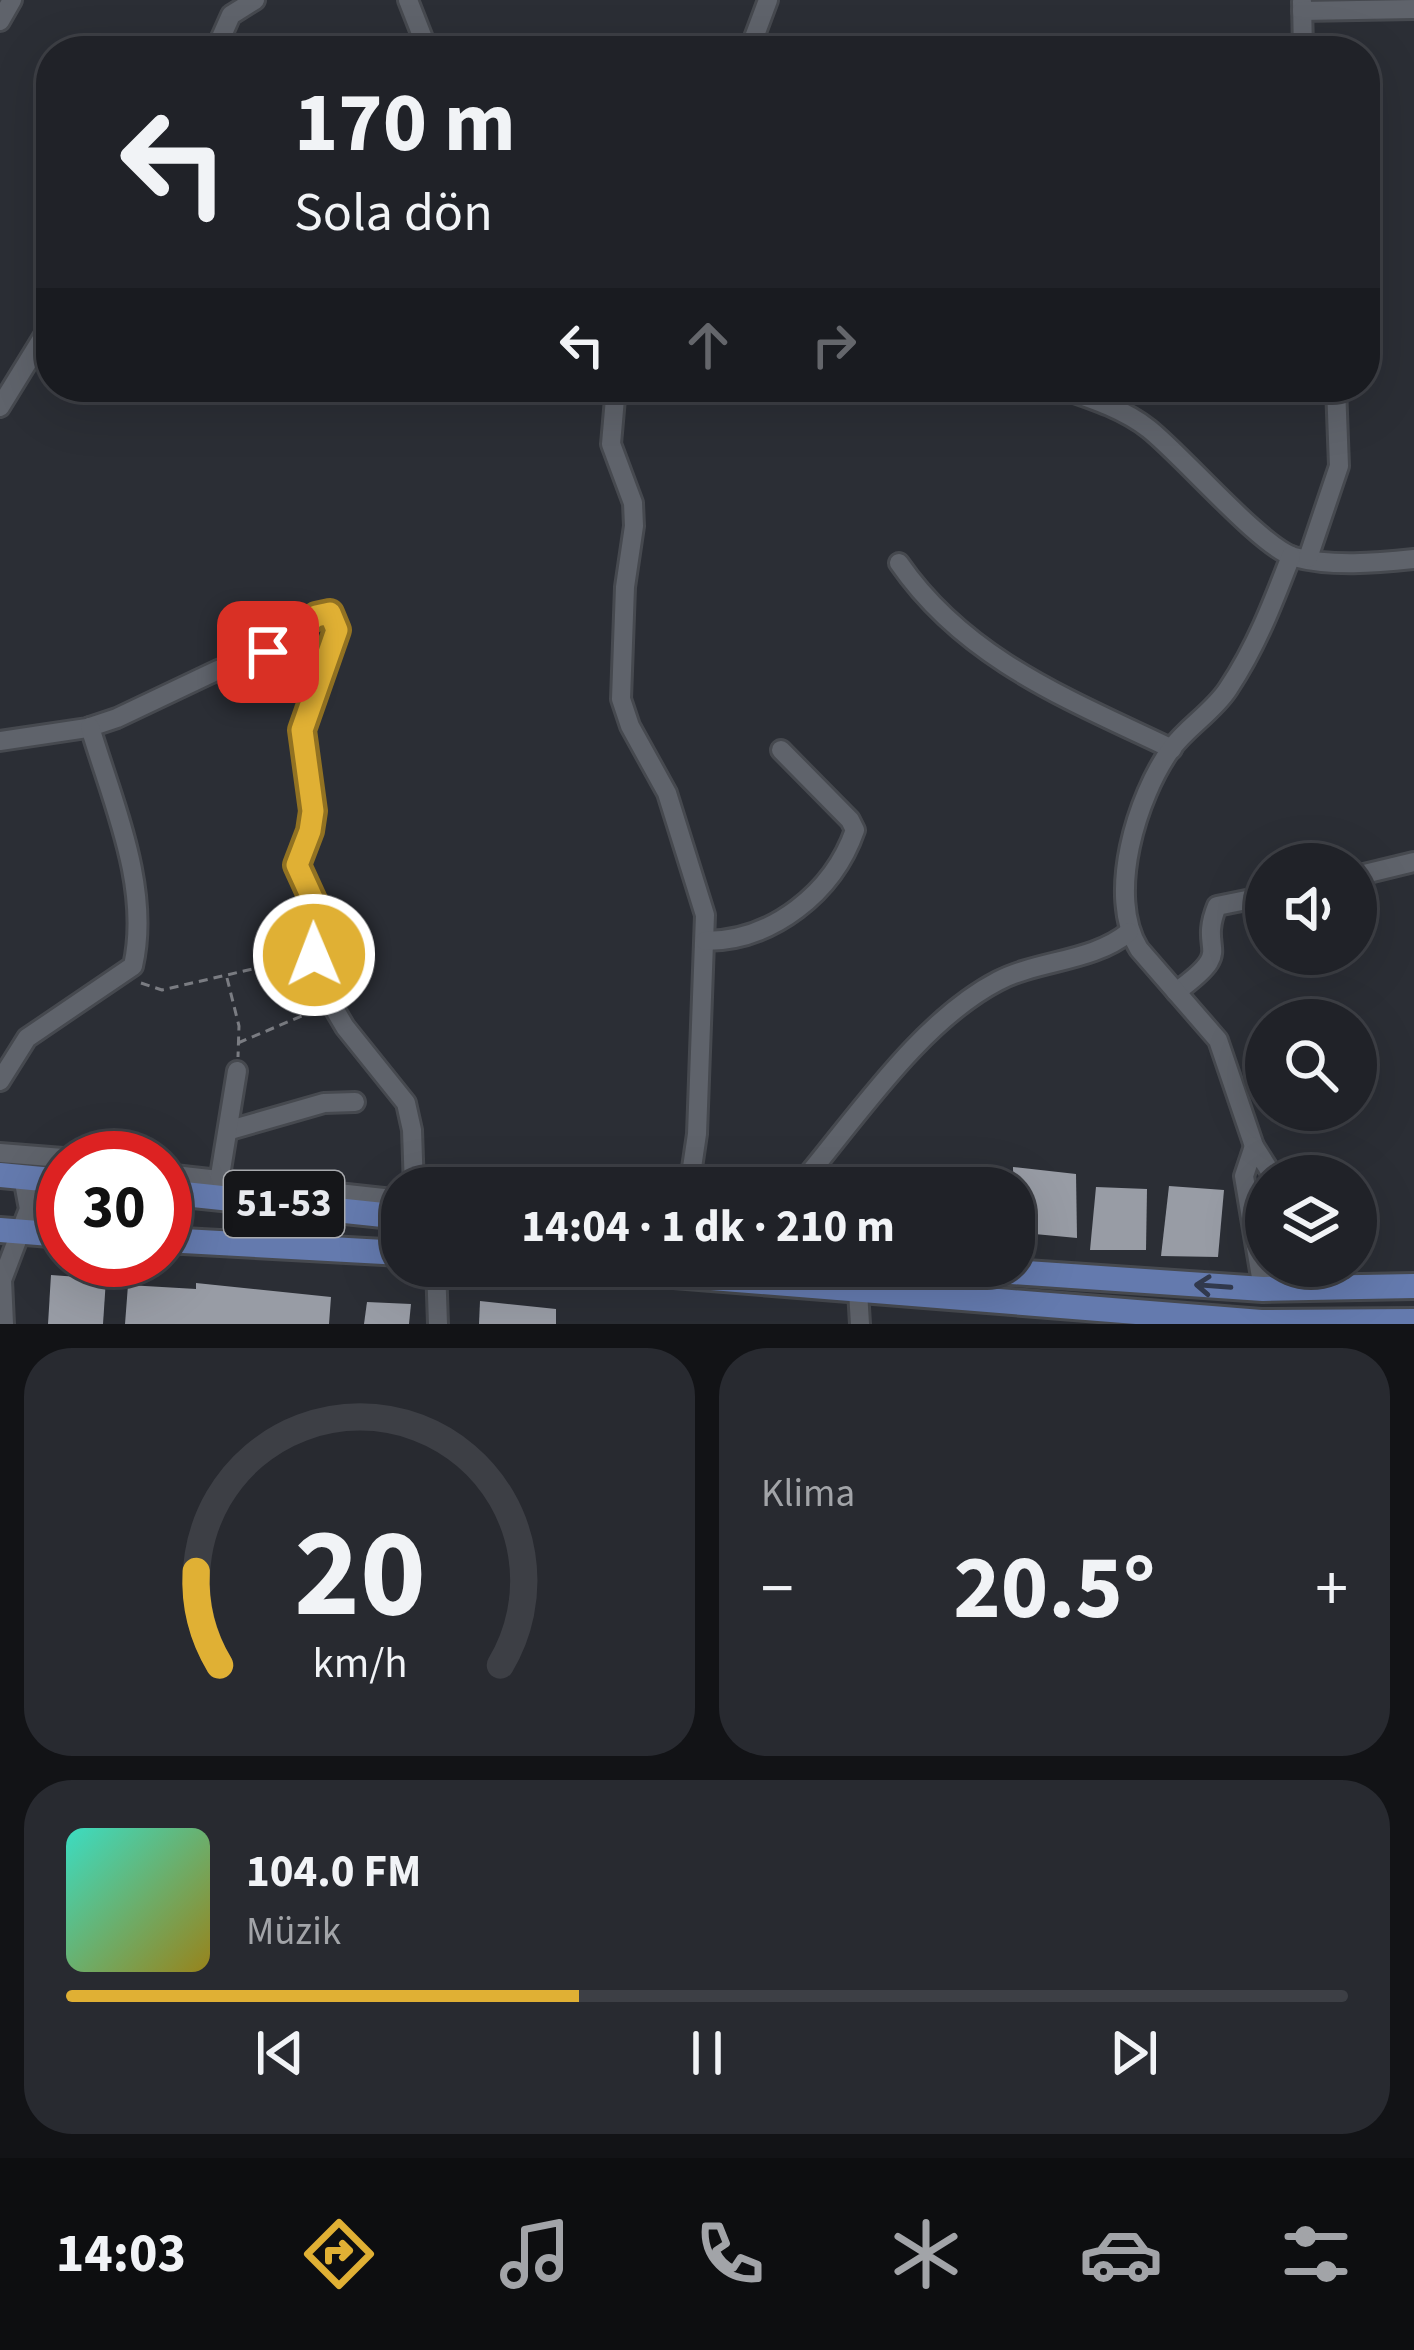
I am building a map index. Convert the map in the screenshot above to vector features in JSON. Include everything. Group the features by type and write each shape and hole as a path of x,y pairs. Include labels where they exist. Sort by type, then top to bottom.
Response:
{"main road":[{"name":"51-53","path":"192,1195 381,1215"},
{"name":"51-53","path":"192,1241 381,1252"},
{"path":"1035,1273 1268,1287"},
{"path":"1377,1284 1414,1286"},
{"path":"810,1287 1262,1323 1414,1322"}],"street":[{"path":"0,21 12,0"},
{"path":"222,36 231,15 255,0"},
{"path":"408,0 422,36"},
{"path":"754,36 768,0"},
{"path":"1303,36 1302,5 1414,9"},
{"path":"0,407 36,348"},
{"path":"615,402 611,444 632,502 634,526 625,587 621,699 630,726 668,793 702,901 706,941 692,1167"},
{"path":"1096,402 1147,427 1248,523 1299,557 1379,562 1414,559"},
{"path":"1260,1155 1218,1040 1129,932 1124,908 1134,830 1151,780 1172,749 1225,694 1262,633 1339,466 1337,402"},
{"path":"899,563 935,611 1016,674 1172,749"},
{"path":"0,741 90,727 150,704 218,670 268,652 316,616 330,613 337,630 302,730 313,811 297,865 318,911 314,955 331,1005 406,1103 413,1167"},
{"path":"0,1081 28,1038 133,966 134,881 90,727"},
{"path":"706,941 748,935 794,913 828,878 851,842 855,830 850,820 782,750"},
{"path":"1377,871 1414,862"},
{"path":"1176,992 1206,970 1215,955 1212,917 1217,906 1245,900"},
{"path":"814,1167 916,1045 964,1001 1000,980 1108,946 1129,932"},
{"path":"219,1182 237,1071"},
{"path":"230,1130 324,1103 355,1102"},
{"path":"1254,1146 1244,1176 1263,1289"},
{"path":"0,1153 36,1156"},
{"path":"4,1324 1,1278 10,1231 29,1209 12,1176"},
{"path":"192,1178 381,1198"},
{"path":"437,1287 438,1324"},
{"path":"858,1291 860,1324"}],"path":[{"path":"133,966 136,977 151,990 314,955"},
{"path":"226,975 238,1026 237,1071"},
{"path":"238,1043 331,1005"}],"building":[{"path":"1035,1169 1076,1174 1077,1238 1035,1234"},
{"path":"1169,1186 1224,1190 1218,1257 1161,1256"},
{"path":"1096,1187 1147,1189 1146,1250 1090,1250"},
{"path":"196,1283 331,1297 329,1324 125,1324 128,1287 196,1289"},
{"path":"50,1287 105,1287 103,1324 48,1324"},
{"path":"480,1301 556,1309 556,1324 479,1324"},
{"path":"367,1302 411,1304 409,1324 364,1324"}],"route":[{"path":"268,652 324,612 335,619 337,630 302,730 313,811 297,865 318,911 314,955"}]}
